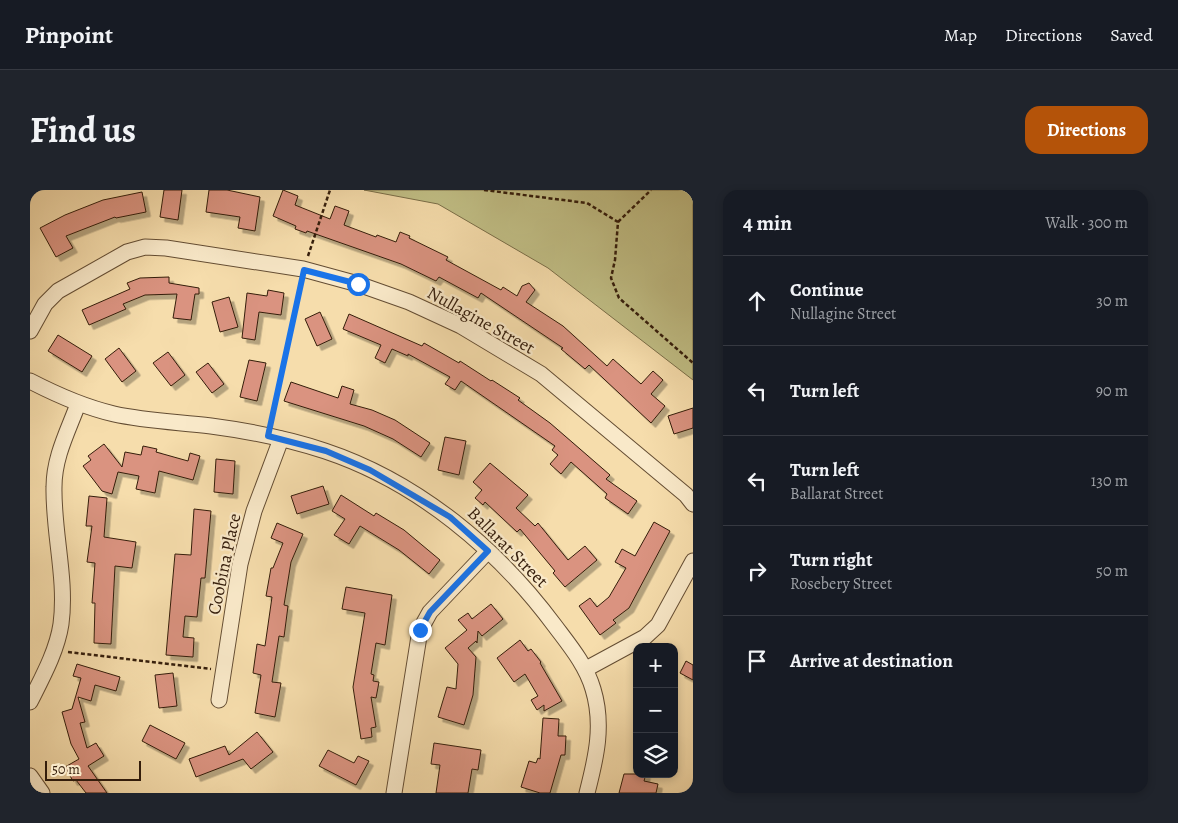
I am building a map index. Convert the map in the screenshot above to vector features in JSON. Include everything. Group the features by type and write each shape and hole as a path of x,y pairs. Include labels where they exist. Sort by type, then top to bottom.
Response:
{"street":[{"name":"Nullagine Street","path":"30,331 45,304 58,291 127,252 145,247 166,248 304,270 358,284 408,302 469,331 541,374 686,495 693,504"},
{"name":"Ballarat Street","path":"30,381 78,404 114,414 211,426 274,437 326,451 405,489 450,517 488,551 541,606 586,669 598,710 599,737 587,793"},
{"path":"30,702 58,638 62,612 54,487 55,467 60,448 78,404"},
{"name":"Coobina Place","path":"219,700 240,564 274,437"},
{"path":"394,793 420,630 430,612 488,551"},
{"path":"586,669 645,638 658,625 693,561"},
{"path":"30,776 42,793"}],"path":[{"path":"274,437 304,270 330,190"},
{"path":"484,190 586,203 618,222"},
{"path":"651,190 618,222 615,260 611,278 613,289 619,298 693,363"},
{"path":"53,650 223,670"}],"shaded area":[{"path":"364,190 693,190 693,380 548,268 438,204"}],"building":[{"path":"164,190 182,190 178,220 160,217"},
{"path":"209,190 227,190 260,197 255,231 238,228 240,217 206,212"},
{"path":"283,190 298,196 295,205 330,219 335,206 349,211 344,225 376,237 377,235 396,242 400,232 410,236 409,238 448,257 446,260 501,290 503,287 517,296 522,286 529,283 535,290 526,302 563,326 607,366 613,359 641,384 653,371 663,380 651,394 665,406 651,423 589,365 585,369 561,349 563,348 481,293 478,298 439,277 436,281 401,264 307,231 306,233 295,229 296,226 273,216"},
{"path":"142,192 146,212 115,217 66,236 73,248 56,257 40,228 65,215 103,200"},
{"path":"169,277 169,283 199,288 199,294 195,294 191,320 173,318 177,294 145,295 123,304 126,309 89,325 82,310 130,289 127,283 140,278"},
{"path":"268,290 284,293 281,315 259,312 255,340 242,338 247,293 267,296"},
{"path":"229,297 238,327 220,332 212,302"},
{"path":"320,312 332,339 317,346 305,319"},
{"path":"349,314 422,346 424,343 459,363 460,361 520,398 518,400 550,423 610,475 606,479 637,501 628,514 605,498 607,494 571,462 561,474 550,464 558,455 552,450 555,446 461,381 455,390 445,384 450,377 408,354 408,356 392,349 385,363 375,358 381,345 343,329"},
{"path":"58,335 92,356 82,372 48,351"},
{"path":"119,348 136,371 122,382 105,359"},
{"path":"168,352 185,375 171,386 153,363"},
{"path":"249,360 266,363 257,401 240,397"},
{"path":"208,363 224,384 212,393 196,372"},
{"path":"291,382 338,398 342,386 354,390 350,404 372,410 395,420 430,443 421,457 393,439 364,426 284,401"},
{"path":"693,408 693,428 674,434 668,416"},
{"path":"445,437 466,441 459,475 438,470"},
{"path":"104,444 122,467 125,452 141,455 143,446 157,449 156,452 188,461 190,453 200,456 193,480 159,471 155,493 136,489 139,476 118,472 112,494 102,491 83,466 91,460 88,456"},
{"path":"216,459 235,461 233,494 214,492"},
{"path":"490,463 528,495 516,508 535,526 538,523 568,560 585,546 597,560 565,587 553,573 555,571 520,529 517,532 485,502 483,505 475,498 482,490 473,482"},
{"path":"323,486 329,504 297,514 291,496"},
{"path":"341,495 374,516 376,513 404,530 440,560 429,574 399,550 360,526 349,544 334,535 345,519 332,511"},
{"path":"89,496 107,498 104,537 136,542 132,568 115,566 111,644 94,643 95,603 92,603 95,563 87,562 92,526 86,526"},
{"path":"194,509 211,511 205,578 201,578 197,617 185,616 183,637 194,638 193,657 166,655 175,554 191,555"},
{"path":"654,522 670,531 629,608 613,620 616,623 600,635 579,606 590,598 597,607 609,597 626,568 615,562 622,549 635,556"},
{"path":"277,523 303,534 291,562 284,605 288,606 284,637 279,636 272,682 281,683 275,717 255,713 261,675 253,673 257,644 265,646 272,597 266,596 271,568 273,568 283,543 271,538"},
{"path":"346,587 392,595 385,645 376,643 371,674 374,675 373,681 379,682 376,698 371,697 376,727 371,728 372,737 361,739 353,687 365,613 342,609"},
{"path":"491,604 503,619 482,636 478,631 477,643 476,641 468,648 476,657 473,695 464,725 438,717 447,687 456,689 458,664 445,648 467,630 458,620 468,613 472,619"},
{"path":"520,640 528,651 531,649 541,662 562,701 544,711 544,705 537,710 531,700 538,696 525,674 514,682 497,658"},
{"path":"686,661 693,665 693,680 680,673"},
{"path":"77,664 120,677 116,691 95,685 91,701 78,697 85,722 80,723 87,748 96,743 104,756 88,766 107,793 86,793 76,780 73,781 65,767 79,759 71,744 62,712 72,709 81,678 73,676"},
{"path":"173,673 177,706 159,708 155,675"},
{"path":"543,718 559,719 558,736 566,736 565,755 561,755 550,793 540,793 521,787 529,761 536,763 538,758 540,759"},
{"path":"150,725 185,743 176,759 142,741"},
{"path":"257,732 273,752 251,769 243,759 196,777 189,759 225,746 229,755"},
{"path":"434,743 481,750 478,770 472,769 468,793 436,793 440,765 431,764"},
{"path":"328,750 354,763 358,756 369,761 356,785 319,766"},
{"path":"624,774 633,774 633,778 645,778 644,781 658,784 656,793 619,793"}],"route":[{"path":"358,284 304,270 268,436 326,451 370,470 450,517 488,551 430,612 420,630"}]}
